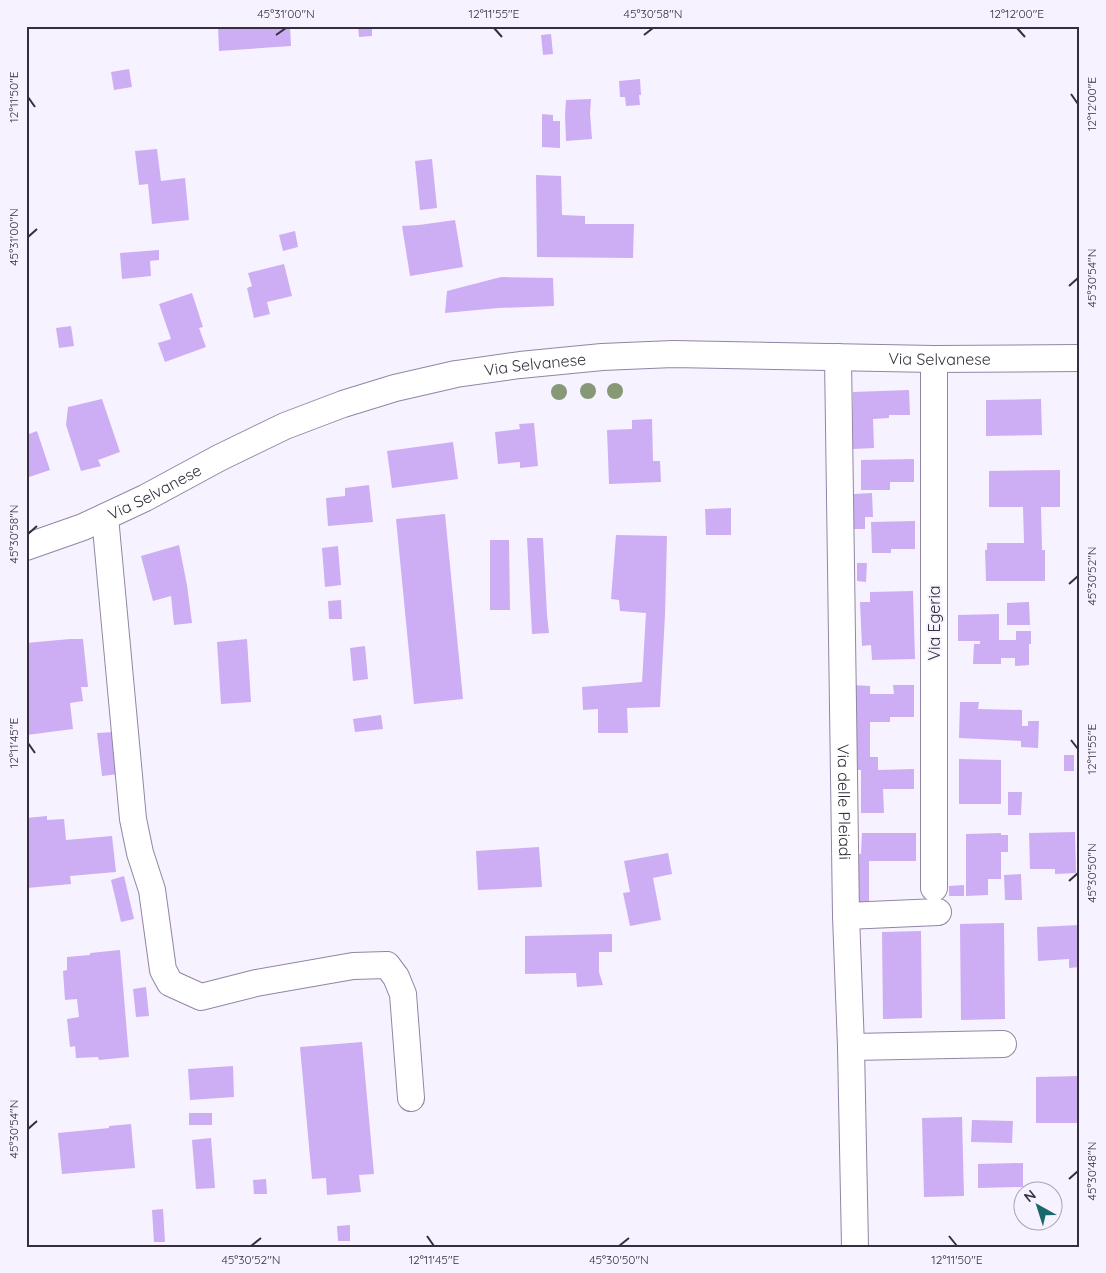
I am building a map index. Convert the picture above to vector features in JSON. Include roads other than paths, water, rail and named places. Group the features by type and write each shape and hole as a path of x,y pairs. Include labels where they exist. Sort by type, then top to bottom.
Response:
{"street":[{"name":"Via Selvanese","path":"26,547 83,527 146,498 219,458 286,426 351,401 447,376 520,365 602,357 673,354 934,359 1080,358"},
{"name":"Via delle Pleiadi","path":"838,357 846,916 855,1247"},
{"name":"Via Egeria","path":"846,916 936,900 934,359"},
{"path":"105,517 132,819 140,853 152,890 163,970 170,983 201,997 256,983 353,966 387,965 396,976 403,994 411,1098"},
{"path":"851,1047 1003,1044"}]}
